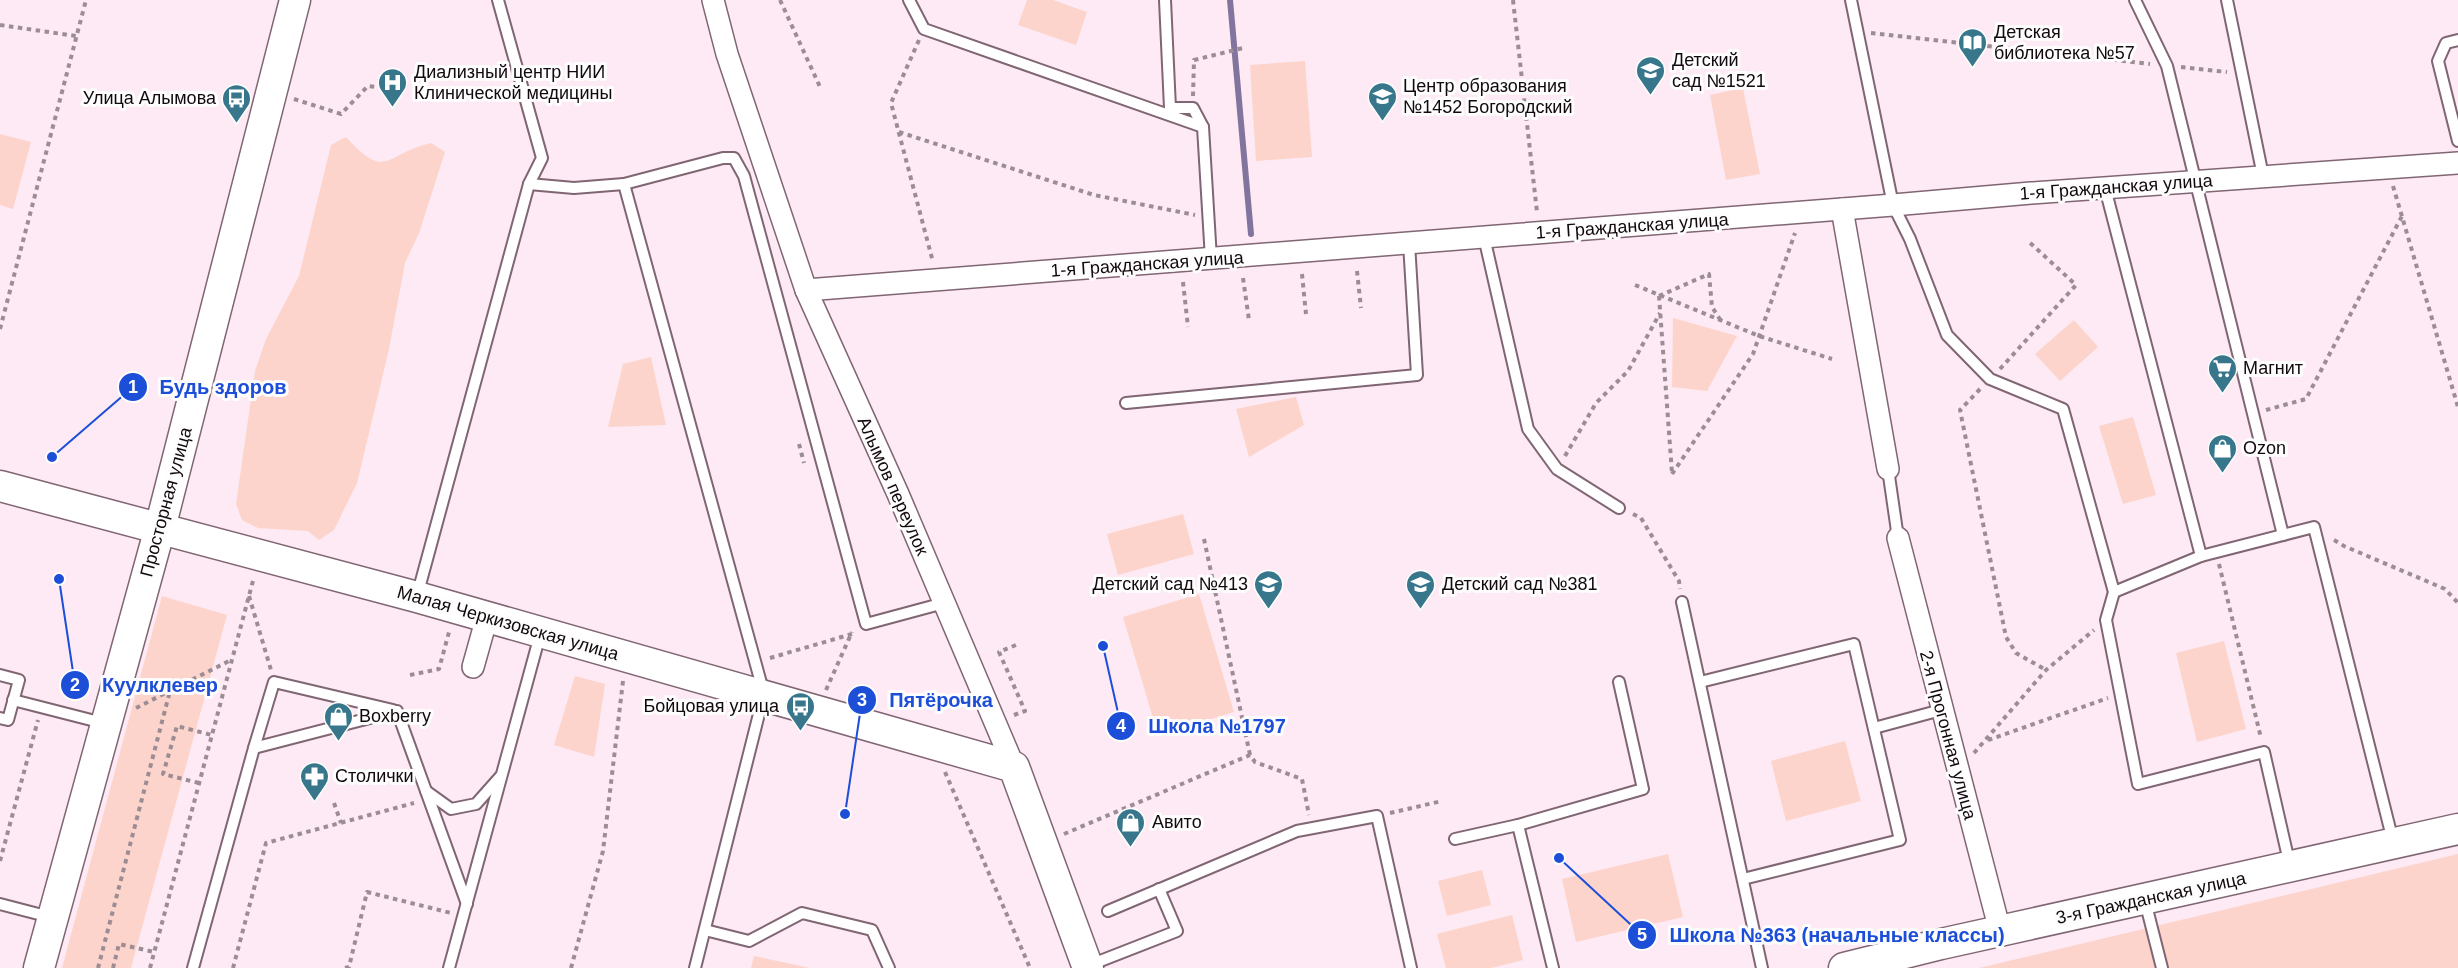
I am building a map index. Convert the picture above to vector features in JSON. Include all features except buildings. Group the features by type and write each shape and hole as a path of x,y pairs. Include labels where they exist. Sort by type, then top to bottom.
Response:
{"street":[{"name":"Просторная улица","path":"39,968 160,528 295,0"},
{"name":"Алымов переулок","path":"713,0 727,54 806,290 1014,767 1088,967"},
{"name":"1-я Гражданская улица","path":"806,290 2105,188 2458,163"},
{"path":"1842,209 1888,469"},
{"name":"Малая Черкизовская улица","path":"0,486 417,597 1014,767"},
{"name":"2-я Прогонная улица","path":"1898,538 2000,931"},
{"path":"473,667 487,617"},
{"name":"3-я Гражданская улица","path":"1844,968 2458,829"}],"lane":[{"path":"417,597 529,184 542,158 498,0"},
{"path":"909,0 924,28 1203,127"},
{"path":"1165,0 1170,108 1193,108 1203,127 1211,259"},
{"path":"1851,0 1893,205 1910,239 1947,335 1990,379 2063,409 2114,592 2106,620 2138,784 2264,752 2291,867"},
{"path":"2135,0 2167,66 2283,536"},
{"path":"2228,0 2263,177"},
{"path":"2458,40 2446,43 2438,61 2458,141"},
{"path":"529,184 574,188 624,184 723,158 734,158 744,176 866,624 944,603"},
{"path":"624,184 764,694 695,968"},
{"path":"2105,188 2201,556"},
{"path":"1484,237 1528,429 1557,469 1619,508"},
{"path":"1126,403 1417,375 1409,243"},
{"path":"1888,469 1898,538"},
{"path":"2114,592 2201,556 2314,527 2394,844"},
{"path":"1682,602 1762,968"},
{"path":"449,968 541,632"},
{"path":"1700,682 1854,644 1900,840 1743,879"},
{"path":"0,675 19,680 8,720 0,718"},
{"path":"193,968 274,682 397,711"},
{"path":"1455,838 1518,825 1643,789 1619,682"},
{"path":"13,700 106,723"},
{"path":"1874,728 1941,710"},
{"path":"254,748 397,711"},
{"path":"397,711 466,904"},
{"path":"426,791 450,809 476,804 502,774"},
{"path":"1108,911 1297,831 1377,816 1411,968"},
{"path":"1518,825 1553,968"},
{"path":"1088,967 1177,931 1159,889"},
{"path":"2144,899 2162,968"},
{"path":"0,904 53,918"},
{"path":"705,930 749,941 801,913 872,930 889,968"}],"path":[{"path":"0,329 86,0"},
{"path":"780,0 820,89"},
{"path":"1513,0 1537,212 1527,216"},
{"path":"0,25 76,36"},
{"path":"924,28 891,103 937,280"},
{"path":"1858,32 2242,73"},
{"path":"1193,108 1194,60 1243,48"},
{"path":"290,98 341,114 368,86 377,87"},
{"path":"899,132 1094,195 1209,218"},
{"path":"2388,168 2458,407"},
{"path":"2253,414 2306,399 2402,216"},
{"path":"1659,296 1672,474 1753,354 1796,229"},
{"path":"2027,240 2076,285 1960,410 2006,638 2016,653 2046,670"},
{"path":"1356,271 1361,308"},
{"path":"1302,274 1306,314"},
{"path":"1659,296 1708,274 1712,307 1721,321"},
{"path":"1243,278 1249,320"},
{"path":"1183,282 1188,327"},
{"path":"1635,285 1759,336 1832,359"},
{"path":"1557,469 1596,403 1628,371 1660,313"},
{"path":"798,440 807,474"},
{"path":"1619,508 1641,518 1679,581"},
{"path":"2314,527 2344,546 2445,590 2458,603"},
{"path":"1204,539 1250,755 1255,762 1302,778 1311,827"},
{"path":"2216,552 2264,752"},
{"path":"150,968 256,570"},
{"path":"249,596 274,682"},
{"path":"1957,772 2046,670 2106,620"},
{"path":"410,675 439,669 451,623"},
{"path":"817,710 853,634 849,623"},
{"path":"755,663 853,634"},
{"path":"1014,716 1024,711 999,652 1016,645"},
{"path":"571,968 603,851 624,671 629,657"},
{"path":"134,709 232,660"},
{"path":"98,968 170,691"},
{"path":"1985,741 2120,694"},
{"path":"0,861 42,707"},
{"path":"199,783 163,774 177,726 212,735"},
{"path":"1057,837 1250,755"},
{"path":"940,761 1030,968"},
{"path":"1377,816 1442,801"},
{"path":"233,968 266,843 415,802"},
{"path":"334,803 341,823"},
{"path":"345,968 350,967 367,892 464,916"},
{"path":"113,968 119,944 154,952"}],"shaded area":[{"path":"1027,0 1053,0 1087,12 1076,45 1018,25"},
{"path":"1305,61 1312,157 1256,161 1250,65"},
{"path":"1743,88 1760,174 1726,180 1710,95"},
{"path":"0,134 31,142 13,209 0,205"},
{"path":"346,137 359,151 379,162 431,143 445,152 419,233 405,263 389,349 357,483 334,530 319,540 308,531 258,528 242,520 236,504 255,371 266,339 299,276 331,145"},
{"path":"1673,318 1737,336 1707,391 1672,387"},
{"path":"2074,320 2098,347 2060,381 2035,354"},
{"path":"651,357 666,425 608,427 623,364"},
{"path":"1296,397 1304,425 1249,457 1236,409"},
{"path":"2133,417 2156,495 2123,504 2099,426"},
{"path":"1183,514 1194,554 1118,575 1107,534"},
{"path":"1199,594 1234,712 1158,735 1123,617"},
{"path":"162,596 227,615 131,968 62,968"},
{"path":"2224,641 2246,729 2197,742 2176,653"},
{"path":"575,676 605,684 594,757 554,745"},
{"path":"1845,741 1861,801 1786,821 1771,761"},
{"path":"1668,854 1683,917 1576,942 1562,879"},
{"path":"2458,854 2458,968 1979,968"},
{"path":"1482,870 1491,905 1447,916 1438,881"},
{"path":"1512,915 1523,960 1491,968 1446,968 1437,934"},
{"path":"754,956 810,968 751,968"}],"waterway":[{"path":"1230,0 1251,234"}],"place":[{"name":"Детская библиотека №57","path":"1973,68"},
{"name":"Детский сад №1521","path":"1651,96"},
{"name":"Диализный центр НИИ Клинической медицины","path":"393,108"},
{"name":"Центр образования №1452 Богородский","path":"1382,122"},
{"name":"Улица Алымова","path":"237,124"},
{"name":"Магнит","path":"2222,394"},
{"name":"Будь здоров","path":"52,457"},
{"name":"Ozon","path":"2222,474"},
{"name":"Куулклевер","path":"59,579"},
{"name":"Детский сад №413","path":"1269,610"},
{"name":"Детский сад №381","path":"1421,610"},
{"name":"Школа №1797","path":"1103,646"},
{"name":"Бойцовая улица","path":"800,732"},
{"name":"Boxberry","path":"338,742"},
{"name":"Столички","path":"314,802"},
{"name":"Пятёрочка","path":"845,814"},
{"name":"Авито","path":"1131,848"},
{"name":"Школа №363 (начальные классы)","path":"1559,858"}]}
